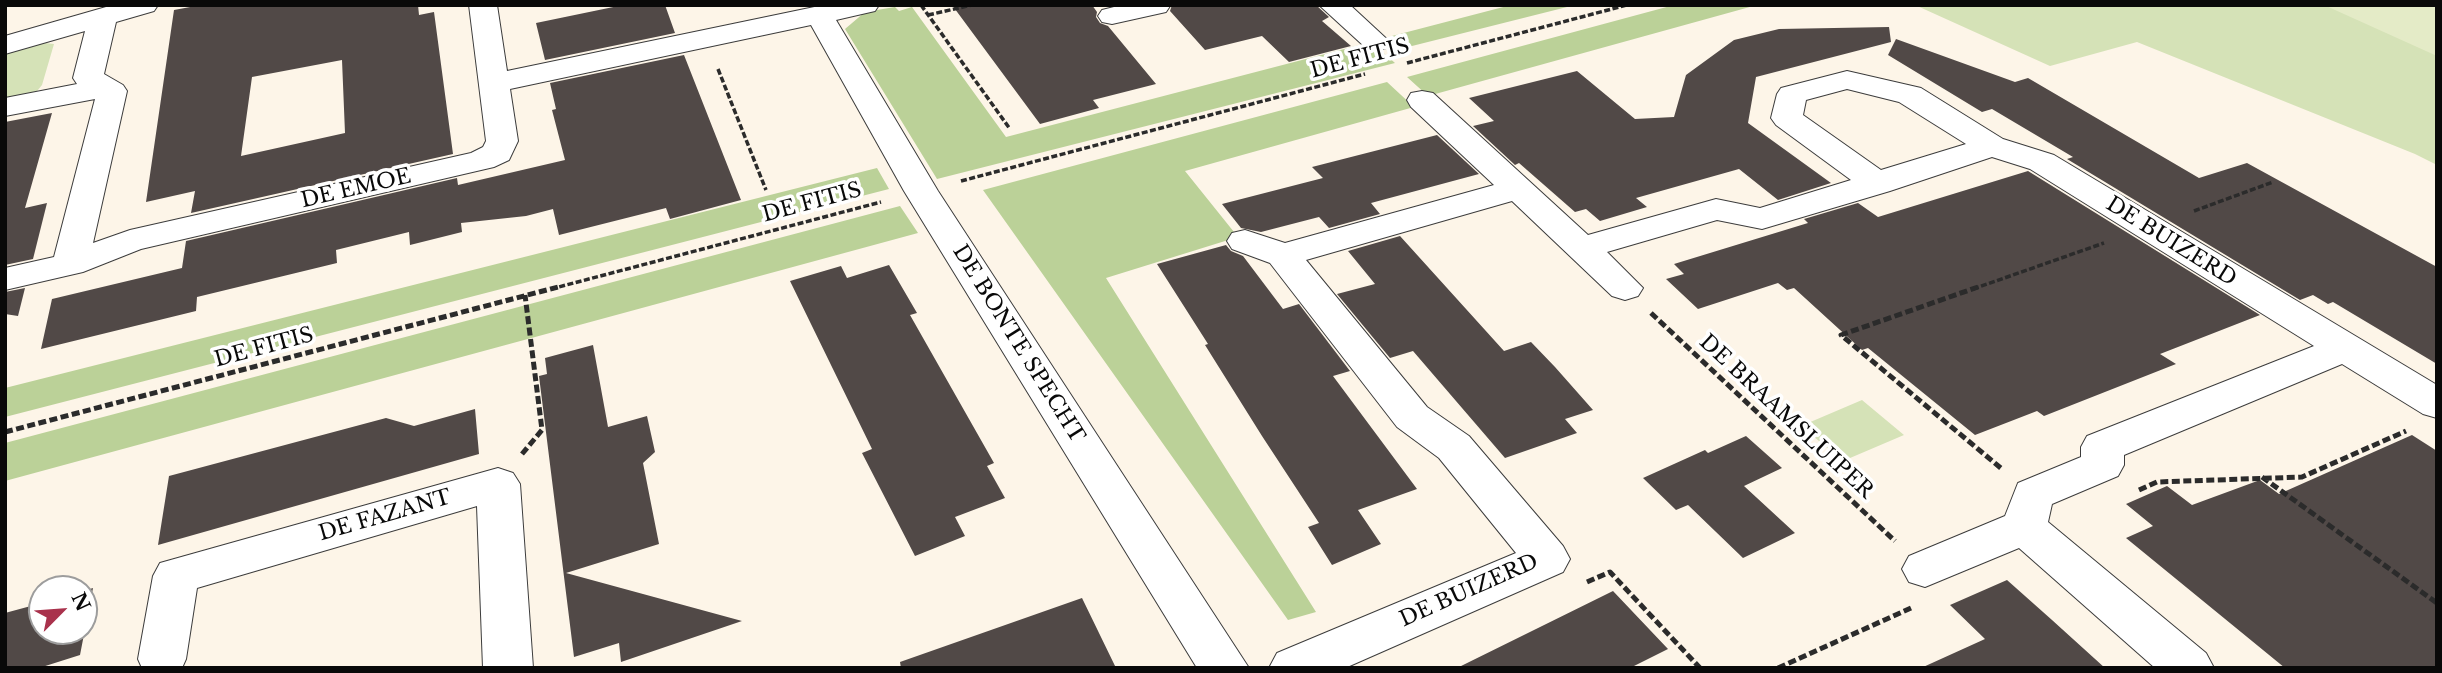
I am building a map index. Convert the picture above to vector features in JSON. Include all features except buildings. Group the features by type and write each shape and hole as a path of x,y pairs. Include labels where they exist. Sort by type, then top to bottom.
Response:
{"street":[{"path":"5,45 144,5"},
{"name":"DE EMOE","path":"5,279 70,264 130,241 482,160 497,153 502,141 483,5"},
{"path":"495,83 865,5"},
{"path":"1149,5 1158,6"},
{"path":"1333,5 1376,42"},
{"path":"1112,16 1158,6"},
{"name":"DE BONTE SPECHT","path":"819,16 921,191 1224,668"},
{"path":"70,264 112,91 89,78 103,17"},
{"name":"DE BUIZERD","path":"1878,184 1787,118 1792,94 1847,80 1910,95 1992,146 2042,162 2345,348 2426,416"},
{"path":"5,107 106,88"},
{"path":"1422,100 1625,288"},
{"path":"1581,248 1716,209 1762,219 1992,146"},
{"name":"DE BUIZERD","path":"1294,668 1547,559 1454,447 1412,417 1264,248 1518,189"},
{"path":"1925,569 2103,465 2102,447 2345,348"},
{"path":"498,484 508,668"},
{"name":"DE FAZANT","path":"166,665 176,576 498,484"},
{"path":"2029,510 2189,668"}],"path":[{"path":"921,5 1010,129"},
{"path":"928,15 972,5"},
{"name":"DE FITIS","path":"1404,64 1627,5"},
{"path":"706,39 766,190"},
{"name":"DE FITIS","path":"5,432 1373,72"},
{"path":"2029,510 1841,335 2273,182"},
{"name":"DE BRAAMSLUIPER","path":"1625,288 1925,569"},
{"path":"498,484 542,430 525,295"},
{"path":"2132,493 2157,482 2261,476 2302,477 2426,416"},
{"path":"2261,476 2437,603"},
{"path":"1547,559 1568,589 1610,572 1700,668"},
{"path":"1778,668 1925,602 1925,569"}],"green space":[{"path":"1511,5 1575,5 1408,47 1392,36"},
{"path":"1674,5 1757,5 1428,96 1407,77"},
{"path":"1915,5 2437,5 2437,165 2137,42 2050,66"},
{"path":"2324,5 2437,5 2437,56"},
{"path":"895,7 899,11 912,7 1006,137 1371,42 1395,63 937,179 845,29 865,12"},
{"path":"45,43 54,44 42,85 33,96 5,102 5,53"},
{"path":"1387,82 1414,107 1185,171 1238,237 1106,278 1316,612 1288,620 983,190"},
{"path":"877,168 889,189 5,417 5,388"},
{"path":"900,206 918,233 5,481 5,443"},
{"path":"1862,400 1904,435 1843,461 1801,426"}]}
